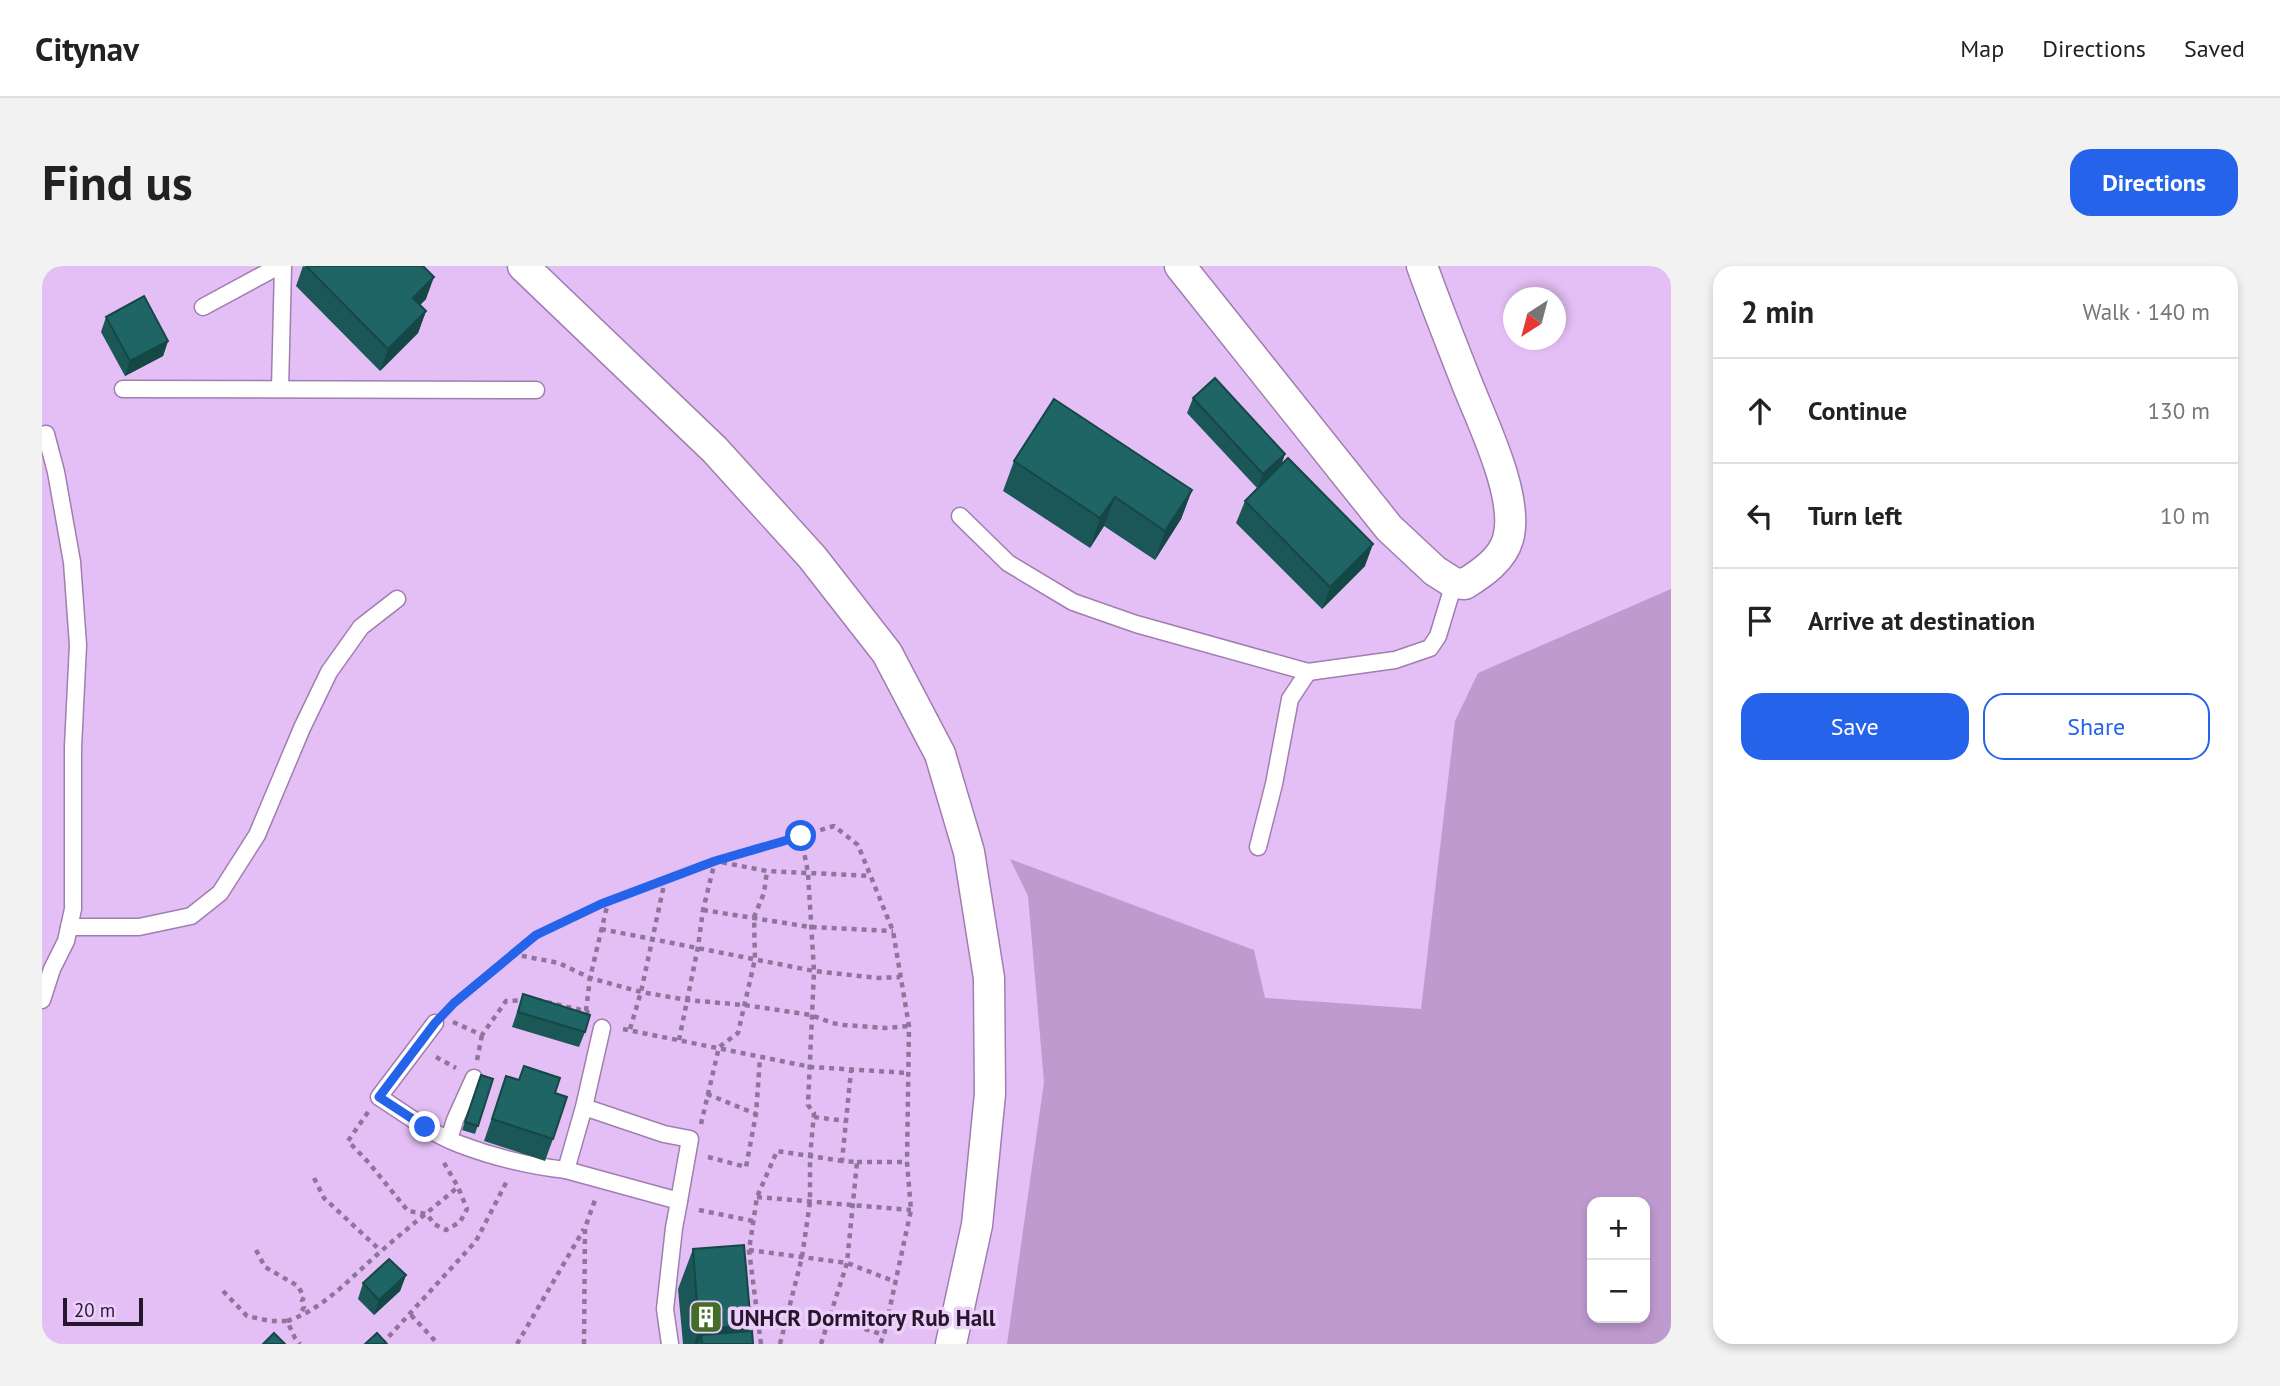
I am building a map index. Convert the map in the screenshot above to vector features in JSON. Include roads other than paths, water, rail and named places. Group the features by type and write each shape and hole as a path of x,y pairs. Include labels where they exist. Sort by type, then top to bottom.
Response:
{"street":[{"path":"523,266 715,450 812,557 887,653 940,754 969,852 989,978 990,1094 978,1212 951,1344"},
{"path":"1180,266 1389,528 1435,571 1454,583 1465,584 1484,572 1497,559 1508,539 1510,514 1502,474 1422,266"}],"lane":[{"path":"203,307 281,266 280,390"},
{"path":"123,389 536,390"},
{"path":"42,1000 66,941 74,909 73,747 78,645 72,562 56,472 46,434"},
{"path":"960,516 1008,563 1073,602 1136,624 1308,672 1395,660 1430,648 1438,636 1454,583"},
{"path":"69,927 139,927 191,916 220,893 257,835 329,672 361,627 397,599"},
{"path":"1258,847 1274,784 1290,699 1308,672"},
{"path":"435,1023 379,1097 449,1139 533,1166 566,1170 687,1205"},
{"path":"566,1170 584,1108 602,1028"},
{"path":"449,1139 474,1078"},
{"path":"584,1108 664,1134 690,1139 687,1205 674,1228 665,1309 670,1344"}],"place":[{"name":"UNHCR Dormitory Rub Hall","path":"706,1317"}]}
